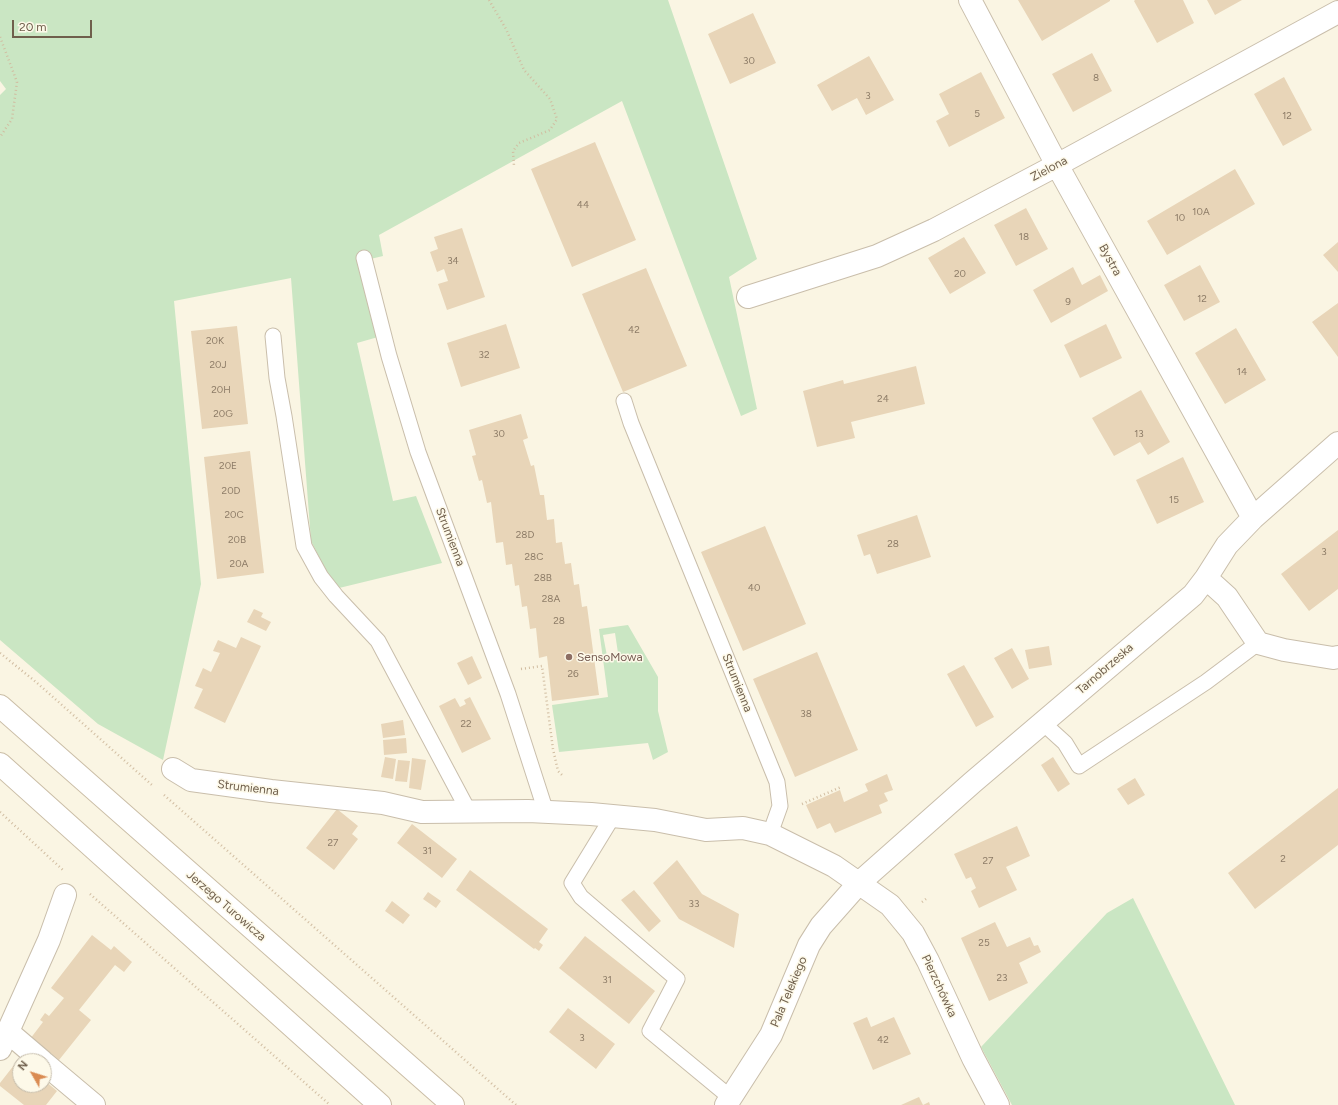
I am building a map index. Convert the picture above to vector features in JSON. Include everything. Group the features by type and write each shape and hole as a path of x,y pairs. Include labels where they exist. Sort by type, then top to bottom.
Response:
{"street":[{"name":"Bystra","path":"970,0 1057,165 1252,518"},
{"name":"Zielona","path":"748,297 877,256 934,230 1057,165 1338,12"},
{"name":"Tarnobrzeska","path":"859,884 1043,723 1193,595 1227,545 1252,518 1338,443"},
{"path":"1206,578 1227,597 1258,643 1284,650 1333,658 1338,657"},
{"name":"Jerzego Turowicza","path":"0,706 452,1105"},
{"path":"0,764 380,1105"},
{"name":"Strumienna","path":"173,769 191,780 271,791 383,803 422,812 546,812 655,820 706,830 743,828 770,834 834,866 859,884"},
{"name":"Pala Telekiego","path":"728,1102 771,1035 809,945 821,926 859,884"},
{"name":"Pierzchówka","path":"859,884 890,905 913,933 928,961 973,1058 998,1105"},
{"path":"26,1053 4,1041 49,940 65,895"},
{"path":"52,1070 94,1105"}],"lane":[{"name":"Strumienna","path":"364,258 389,356 418,452 508,694 546,812"},
{"path":"273,336 277,378 304,546 321,578 378,641 469,812"},
{"name":"Strumienna","path":"624,401 634,430 777,782 780,806 770,834"},
{"path":"1043,723 1065,743 1079,766 1206,682 1258,643"},
{"path":"613,816 572,883 581,897 677,979 650,1032 728,1102"}],"path":[{"path":"489,0 506,29 524,70 550,99 557,119 550,130 519,142 513,151 514,166"},
{"path":"0,37 17,82 12,119 0,136"},
{"path":"0,653 36,682 156,788"},
{"path":"529,668 542,666 553,749 558,771 563,776"},
{"path":"797,806 841,787"},
{"path":"162,793 516,1105"},
{"path":"0,812 66,872"},
{"path":"89,893 330,1105"},
{"path":"922,902 926,900"}],"green space":[{"path":"0,0 668,0 757,259 729,277 757,409 741,416 622,101 379,235 383,256 362,261 378,337 357,343 393,501 416,496 442,563 335,589 311,541 291,278 174,301 201,584 163,760 98,724 0,640 0,95 6,89 0,81"},
{"path":"628,625 658,677 658,711 668,752 653,760 648,743 559,752 552,705 608,697 599,629","holes":["615,633 618,653 607,656 603,635"]},
{"path":"1133,898 1235,1105 1012,1105 981,1047 1107,913"}],"building":[{"path":"1018,0 1110,0 1110,1 1042,41"},
{"path":"1183,0 1194,23 1157,43 1134,1"},
{"path":"1207,0 1242,0 1215,15"},
{"path":"753,13 776,63 730,84 708,34"},
{"path":"1092,53 1112,91 1073,112 1052,74"},
{"path":"869,56 894,100 866,115 857,98 832,111 817,85"},
{"path":"981,72 1005,118 949,147 936,121 949,114 939,94"},
{"path":"1284,77 1312,130 1283,146 1254,94"},
{"path":"595,142 636,240 572,267 531,169"},
{"path":"1235,169 1255,204 1167,255 1147,221"},
{"path":"1026,208 1048,249 1016,266 994,225"},
{"path":"462,228 485,297 447,310 438,284 448,281 444,269 437,272 430,252 438,249 434,237"},
{"path":"964,237 986,273 950,294 928,258"},
{"path":"1338,242 1338,272 1323,255"},
{"path":"1200,265 1220,302 1184,321 1164,285"},
{"path":"1073,267 1082,285 1100,275 1108,291 1051,323 1033,290"},
{"path":"646,268 687,366 623,392 582,294"},
{"path":"1338,303 1338,357 1312,322"},
{"path":"506,324 520,368 461,387 447,343"},
{"path":"1106,324 1122,358 1080,378 1064,345"},
{"path":"237,326 248,424 202,429 191,331"},
{"path":"1236,328 1266,380 1225,404 1195,353"},
{"path":"916,366 925,404 851,422 855,438 817,447 803,391 843,380 844,384"},
{"path":"1141,390 1170,442 1148,455 1140,442 1114,456 1092,418"},
{"path":"521,414 528,438 523,440 531,466 534,465 540,495 544,495 547,520 554,519 556,543 562,542 565,564 571,563 574,585 579,584 582,607 587,606 599,695 552,701 547,656 539,658 536,628 530,629 527,606 522,607 519,585 515,586 512,564 506,565 503,542 496,543 491,502 487,503 482,480 479,481 472,456 476,455 469,430"},
{"path":"250,451 264,573 217,579 204,457"},
{"path":"1183,457 1204,502 1157,524 1136,480"},
{"path":"917,515 931,557 877,574 870,554 864,556 857,535"},
{"path":"765,526 806,624 743,651 701,552"},
{"path":"1338,530 1338,589 1309,611 1281,574"},
{"path":"254,609 263,613 261,617 271,622 266,631 247,622"},
{"path":"241,637 261,646 225,723 194,708 203,689 195,686 203,668 211,672 220,653 213,651 218,640 236,648"},
{"path":"1049,646 1052,665 1029,669 1025,650"},
{"path":"1012,648 1029,679 1012,689 994,658"},
{"path":"817,652 858,750 795,777 753,679"},
{"path":"472,656 482,678 468,685 457,663"},
{"path":"964,665 994,717 976,727 947,674"},
{"path":"470,697 491,739 462,753 439,706 455,698 460,707 466,704 464,700"},
{"path":"403,720 405,735 383,738 381,724"},
{"path":"406,738 407,753 384,755 383,740"},
{"path":"385,757 396,759 393,779 381,777"},
{"path":"1053,757 1070,784 1058,792 1041,765"},
{"path":"412,758 426,760 421,790 409,788"},
{"path":"398,760 410,761 407,782 395,781"},
{"path":"887,774 893,790 884,793 888,801 879,805 882,813 835,833 830,823 817,829 806,805 840,790 844,802 868,791 865,784"},
{"path":"1135,778 1145,795 1128,805 1117,789"},
{"path":"1338,788 1338,845 1255,909 1228,873"},
{"path":"337,809 358,826 352,834 358,839 334,870 306,848"},
{"path":"412,824 457,859 442,878 397,843"},
{"path":"1017,826 1030,856 1006,867 1017,890 979,908 971,891 976,888 971,877 966,879 954,854"},
{"path":"677,860 702,894 739,914 734,948 679,919 653,883"},
{"path":"470,870 548,929 539,942 543,945 539,951 535,948 534,949 456,890"},
{"path":"634,890 661,921 649,932 621,900"},
{"path":"428,892 441,901 436,908 423,899"},
{"path":"392,901 410,915 403,924 385,911"},
{"path":"995,922 1007,947 1030,937 1034,946 1038,945 1041,952 1019,963 1028,983 989,1001 961,938"},
{"path":"92,935 111,950 114,946 132,962 124,972 115,965 79,1010 91,1020 55,1065 52,1063 52,1053 40,1053 27,1043 43,1022 40,1020 45,1013 49,1016 64,998 51,988"},
{"path":"585,936 655,991 629,1024 559,968"},
{"path":"568,1008 615,1044 596,1069 549,1032"},
{"path":"867,1017 871,1027 894,1017 911,1054 873,1070 853,1023"},
{"path":"12,1068 12,1093 52,1093 52,1087 57,1091 46,1105 24,1105 0,1086 0,1083"},
{"path":"919,1097 923,1105 901,1105"},
{"path":"929,1102 930,1105 923,1105"}],"place":[{"name":"SensoMowa","path":"569,657"}]}
